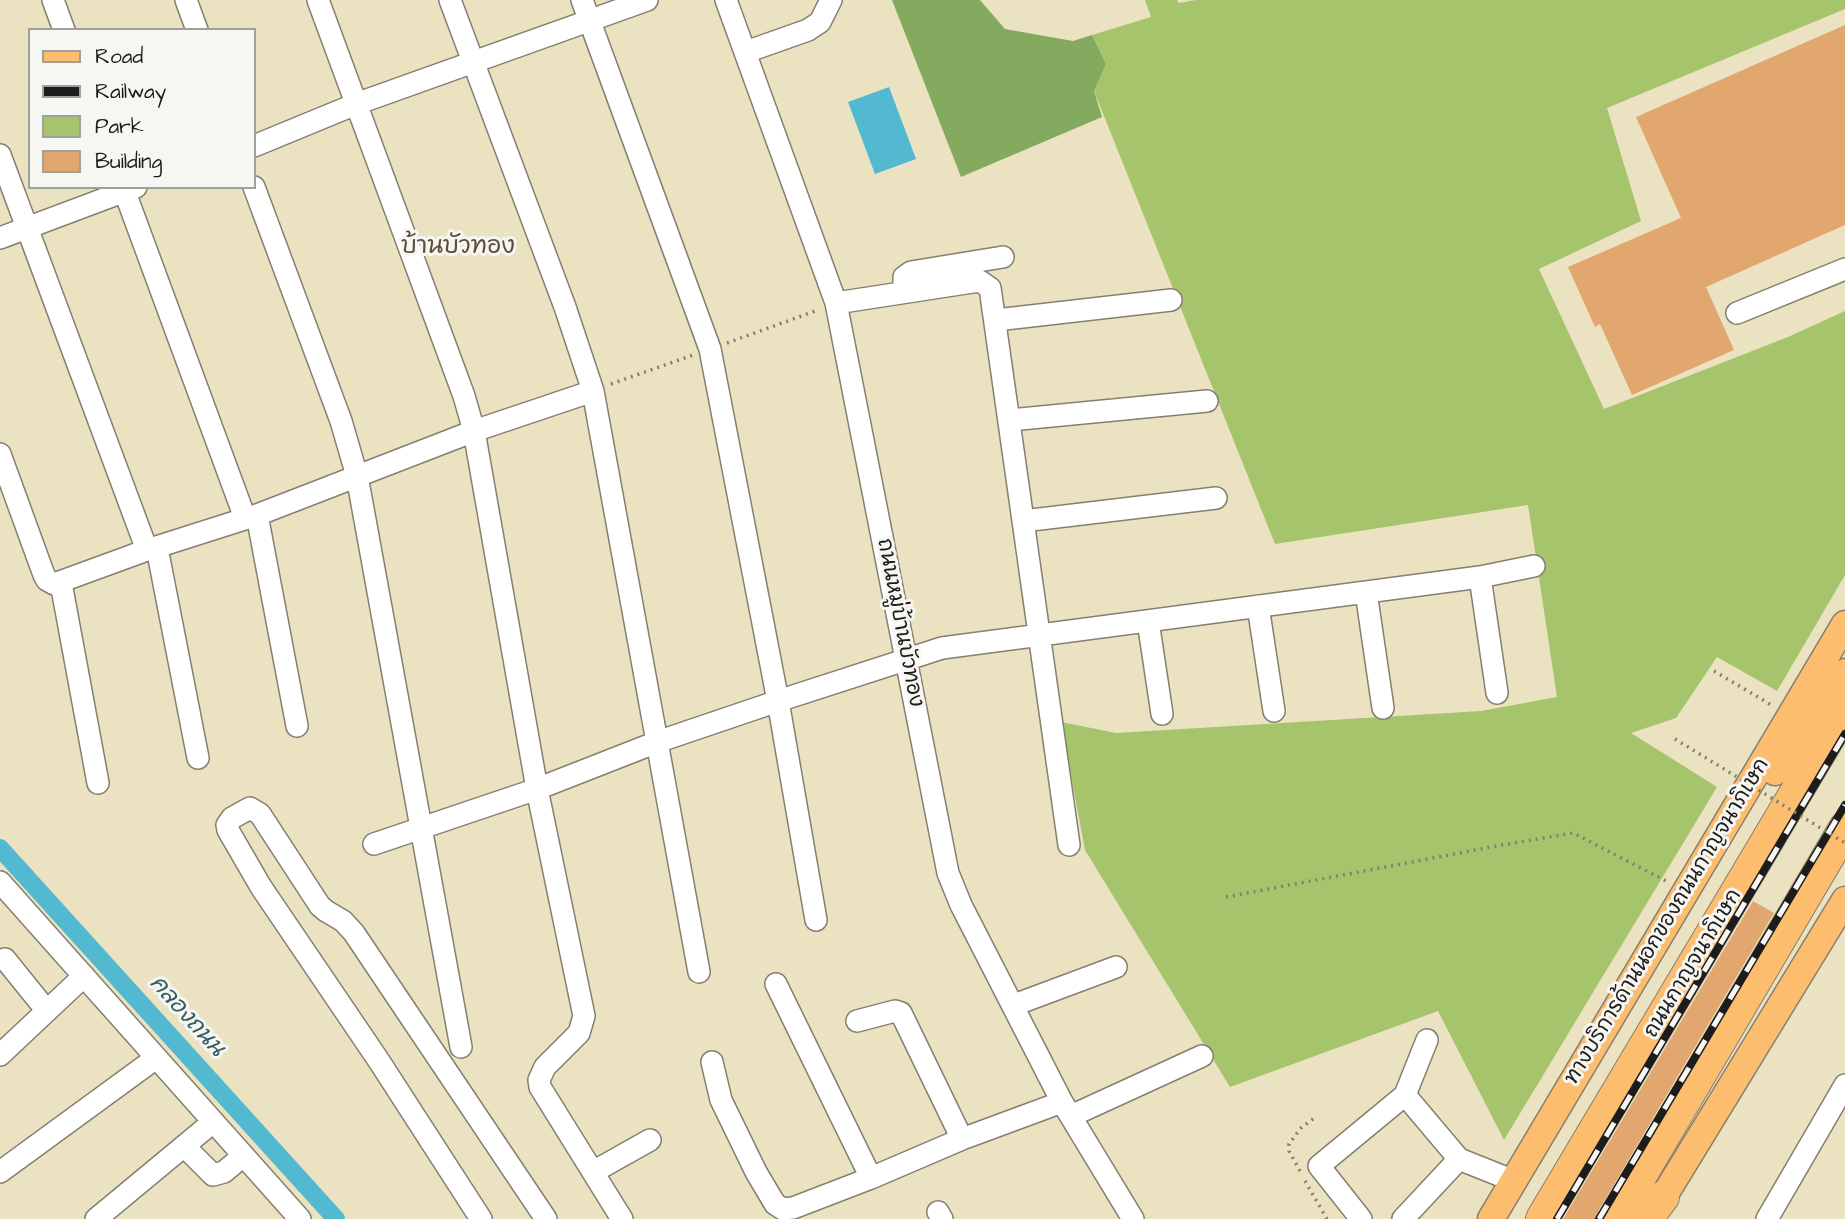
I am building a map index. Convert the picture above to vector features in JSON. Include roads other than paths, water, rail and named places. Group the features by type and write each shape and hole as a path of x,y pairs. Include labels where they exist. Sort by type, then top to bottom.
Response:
{"highway":[{"name":"ถนนกาญจนาภิเษก","path":"1542,1219 1845,710"},
{"path":"1615,1219 1845,828"}],"main road":[{"name":"ทางบริการด้านนอกของถนนกาญจนาภิเษก","path":"1491,1219 1845,624"},
{"path":"1680,902 1834,691 1845,671"},
{"path":"1789,989 1845,883"},
{"path":"1653,1212 1845,900"}],"street":[{"path":"53,0 63,28"},
{"path":"186,0 196,28"},
{"path":"318,0 464,396 474,431 537,789 584,1016 579,1033 545,1067 539,1080 540,1087 622,1219"},
{"path":"450,0 565,307 593,391 699,972"},
{"path":"582,0 710,349 778,701 816,920"},
{"path":"256,145 356,104 647,0"},
{"name":"ถนนหมู่บ้านบัวทอง","path":"726,0 836,303 948,873 961,905 1066,1109 1133,1219"},
{"path":"746,52 807,30 820,22 831,0"},
{"path":"0,155 152,549 198,758"},
{"path":"0,238 128,189 251,516 297,726"},
{"path":"255,189 341,421 358,476 461,1047"},
{"path":"904,291 904,277 911,272 1003,257"},
{"path":"1737,313 1845,269"},
{"path":"836,303 980,281 990,288 1069,845"},
{"path":"994,311 1171,300"},
{"path":"0,454 44,575 50,583 61,583 251,516 474,431 593,391"},
{"path":"1010,419 1207,401"},
{"path":"1023,521 1216,498"},
{"path":"374,844 537,789 778,701 942,648 1480,577 1534,566"},
{"path":"1480,577 1497,693"},
{"path":"61,583 98,783"},
{"path":"1366,592 1383,708"},
{"path":"1258,606 1274,711"},
{"path":"1148,621 1162,714"},
{"path":"481,1219 379,1061 261,887 228,830 227,825 232,818 250,808 260,814 320,906 343,921 354,933 546,1219"},
{"path":"0,883 296,1217"},
{"path":"5,960 47,1011"},
{"path":"1014,1005 1116,967"},
{"path":"0,1055 84,976"},
{"path":"776,984 871,1178"},
{"path":"857,1021 895,1011 901,1013 962,1139"},
{"path":"1361,1219 1319,1166 1405,1096 1427,1040"},
{"path":"712,1062 721,1100 756,1172 775,1204 783,1209 793,1208 871,1178 962,1139 1066,1109 1202,1056"},
{"path":"0,1172 156,1058"},
{"path":"1767,1219 1845,1085"},
{"path":"1405,1096 1459,1158 1514,1181"},
{"path":"96,1219 213,1122"},
{"path":"593,1172 650,1140"},
{"path":"184,1146 212,1175 224,1172 243,1156"},
{"path":"1402,1219 1459,1158"}],"water":[{"path":"889,87 916,159 875,174 848,102"}],"waterway":[{"name":"คลองถนน","path":"0,848 336,1219"}],"railway":[{"path":"1557,1219 1845,734"},
{"path":"1599,1219 1845,805"}],"district":[{"name":"บ้านบัวทอง","path":"458,248"}]}
